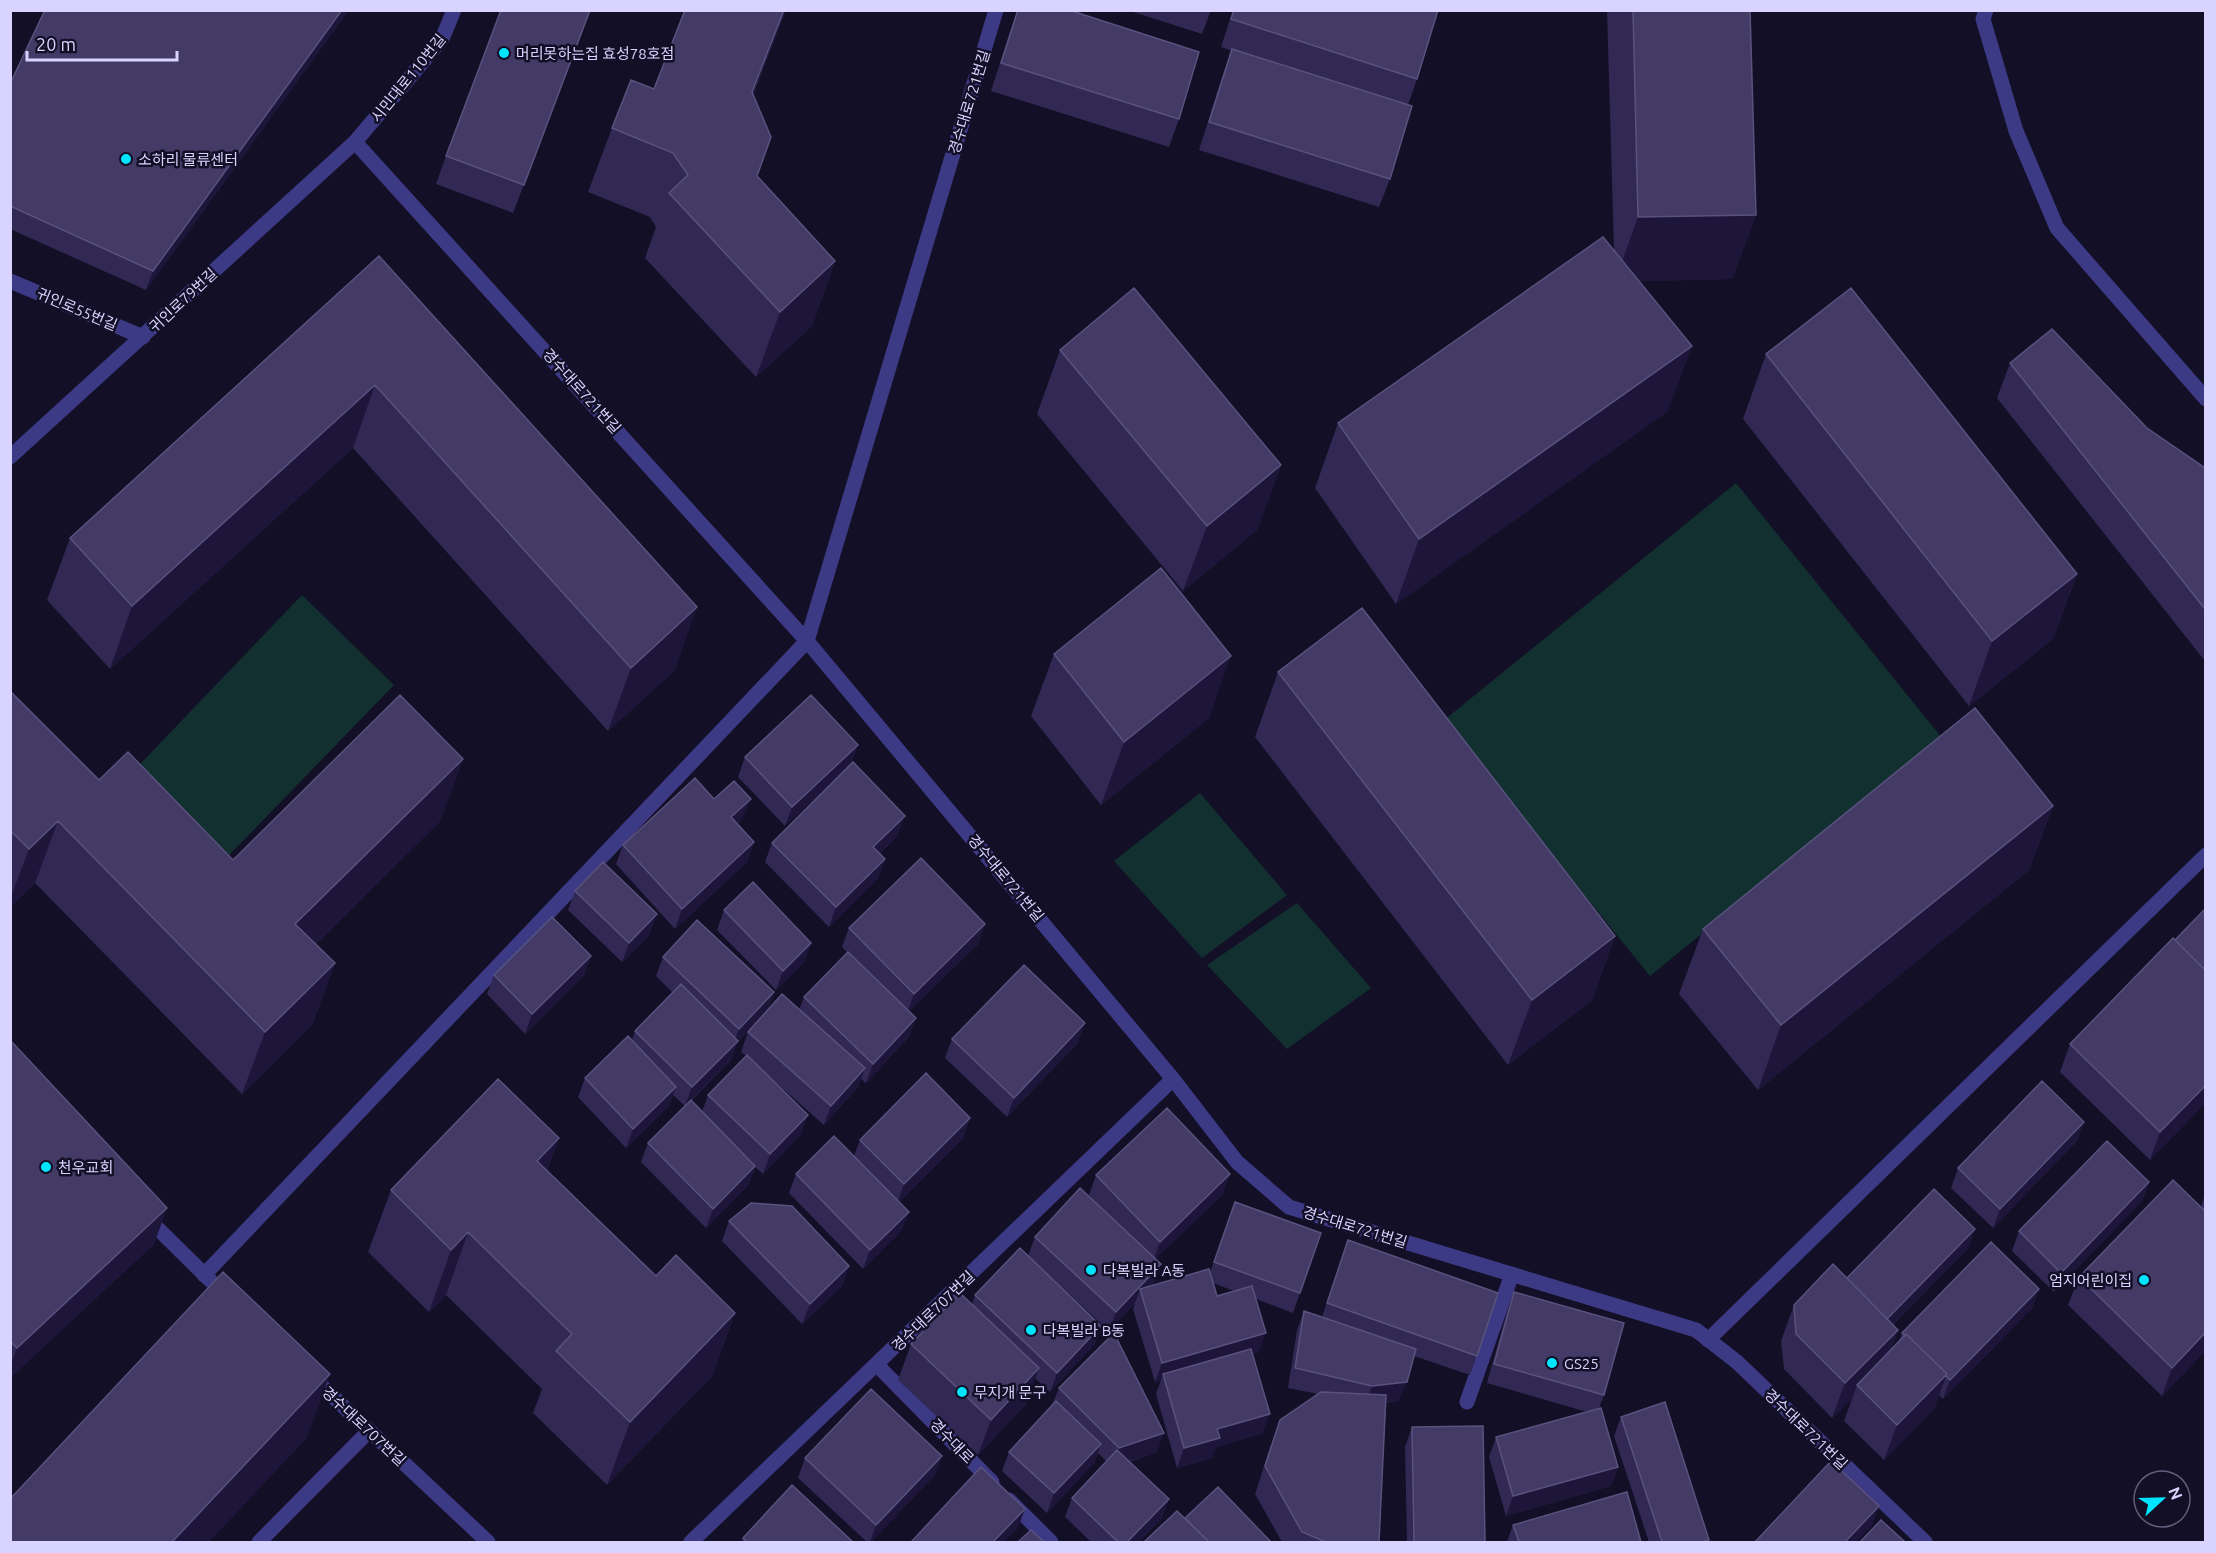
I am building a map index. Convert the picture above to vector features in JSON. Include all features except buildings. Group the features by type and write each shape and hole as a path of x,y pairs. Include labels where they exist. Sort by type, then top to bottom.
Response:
{"street":[{"name":"시민대로110번길","path":"356,142 442,39 454,10"},
{"name":"경수대로721번길","path":"807,641 996,10"},
{"path":"1986,10 1983,19 2016,131 2057,228 2205,399"},
{"name":"귀인로79번길","path":"10,457 356,142"},
{"name":"경수대로721번길","path":"356,142 807,641 1173,1079 1237,1161 1289,1207 1696,1330 1737,1362 1925,1542"},
{"name":"귀인로55번길","path":"10,282 143,337"},
{"path":"204,1275 807,641"},
{"path":"1708,1340 2205,855"},
{"name":"경수대로707번길","path":"691,1542 1173,1079"},
{"path":"137,1208 221,1291"},
{"path":"1467,1402 1512,1274"},
{"name":"경수대로707번길","path":"299,1365 488,1542"},
{"name":"경수대로","path":"877,1365 1051,1542"},
{"path":"259,1542 369,1431"}],"green space":[{"path":"1736,483 1942,738 1650,976 1443,721"},
{"path":"302,595 394,685 212,873 120,785"},
{"path":"1200,793 1287,895 1202,958 1114,861"},
{"path":"1297,903 1371,988 1287,1049 1207,965"}],"place":[{"name":"머리못하는집 효성78호점","path":"504,53"},
{"name":"소하리 물류센터","path":"126,159"},
{"name":"천우교회","path":"46,1167"},
{"name":"다복빌라 A동","path":"1091,1270"},
{"name":"엄지어린이집","path":"2144,1280"},
{"name":"다복빌라 B동","path":"1031,1330"},
{"name":"GS25","path":"1552,1363"},
{"name":"무지개 문구","path":"962,1392"}]}
